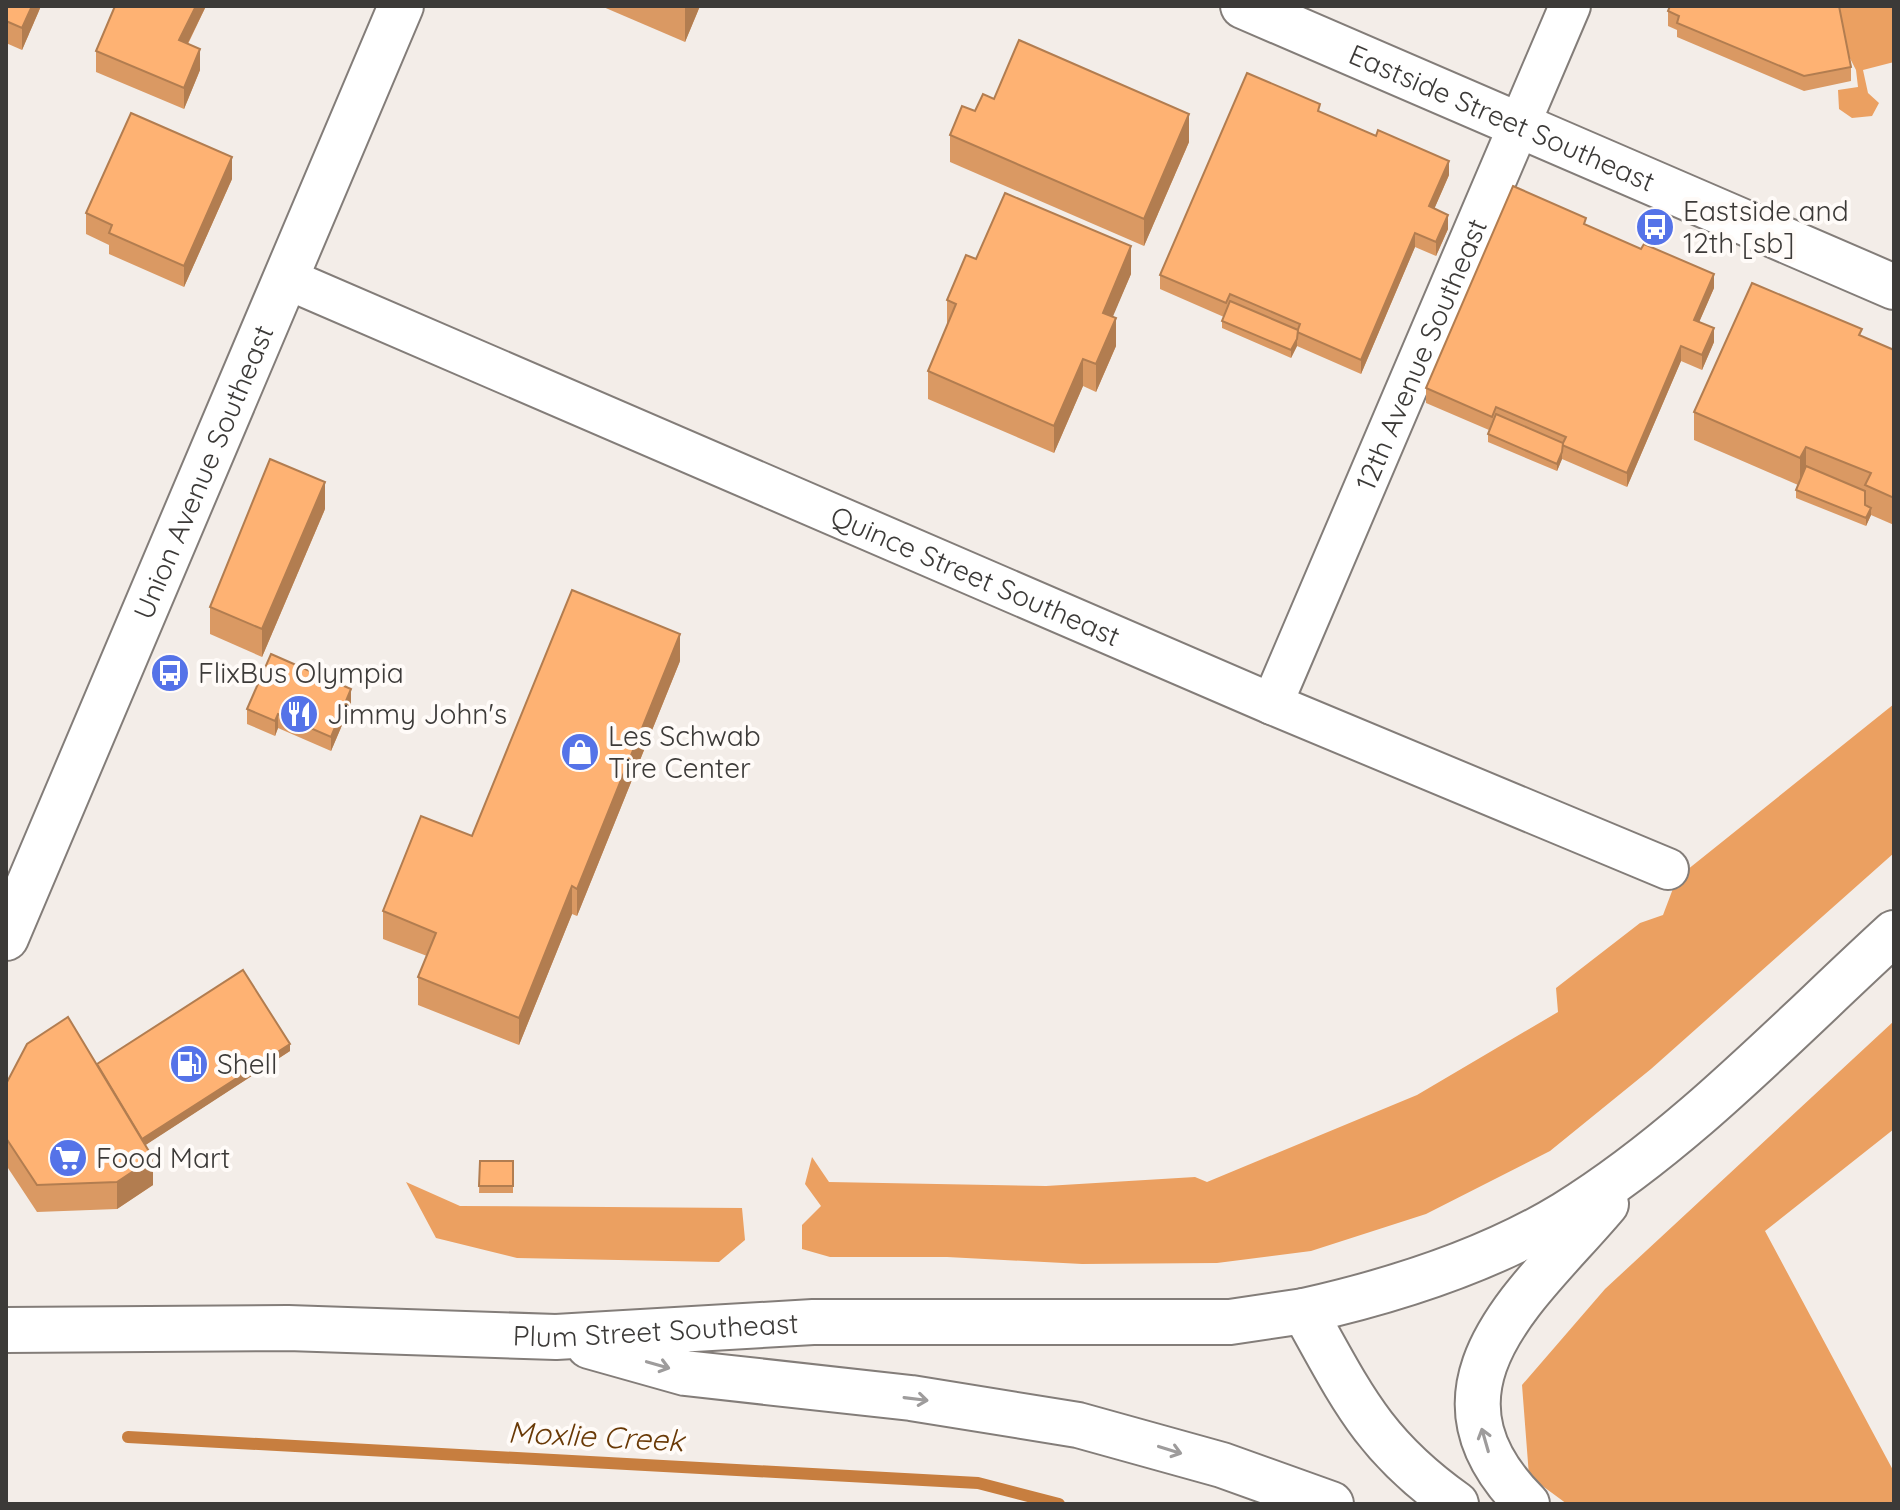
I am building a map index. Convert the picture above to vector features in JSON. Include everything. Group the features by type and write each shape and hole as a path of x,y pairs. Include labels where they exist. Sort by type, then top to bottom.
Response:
{"main road":[{"name":"Union Avenue Southeast","path":"6,938 401,6"},
{"name":"Eastside Street Southeast","path":"1243,6 1894,287"},
{"path":"1527,1504 1491,1460 1482,1435 1479,1412 1483,1369 1501,1325 1544,1271 1643,1159 1894,933"},
{"name":"Plum Street Southeast","path":"20,1330 288,1328 556,1337 813,1322 1230,1322 1304,1311 1407,1283 1506,1244 1563,1215 1643,1159"},
{"path":"6,1297 20,1330"},
{"path":"1304,1311 1374,1431 1415,1474 1456,1504"},
{"path":"556,1337 685,1373 911,1398 1078,1425 1208,1461 1331,1504"}],"street":[{"name":"12th Avenue Southeast","path":"1272,704 1570,6"},
{"name":"Quince Street Southeast","path":"285,278 1272,704 1668,869"}],"shaded area":[{"path":"1840,6 1894,6 1894,62 1863,70 1868,93 1879,103 1872,116 1852,118 1839,109 1838,90 1858,87 1856,70 1834,27"},
{"path":"1894,704 1894,853 1651,1069 1550,1151 1426,1214 1311,1251 1217,1263 1082,1264 947,1257 830,1257 802,1249 802,1225 821,1206 805,1184 812,1157 829,1182 1046,1186 1195,1177 1207,1182 1417,1095 1558,1012 1556,988 1640,923 1663,915 1677,878"},
{"path":"1894,1021 1894,1129 1765,1231 1894,1472 1894,1504 1567,1504 1529,1476 1522,1385 1605,1289"},
{"path":"406,1182 460,1206 742,1208 745,1240 719,1262 517,1258 436,1238"}],"building":[{"path":"6,6 32,6 22,28 6,21"},
{"path":"115,6 196,6 179,40 200,49 184,88 96,51"},
{"path":"1670,6 1839,6 1851,67 1804,76 1677,23 1679,16 1668,11"},
{"path":"1019,40 1189,114 1144,219 950,135 962,106 975,111 983,94 994,99"},
{"path":"1247,73 1320,104 1318,111 1376,136 1378,130 1449,161 1429,206 1448,215 1436,242 1415,233 1361,360 1297,332 1300,324 1230,294 1226,303 1160,275"},
{"path":"131,113 232,157 184,266 109,233 112,225 86,213"},
{"path":"1513,186 1586,218 1584,224 1641,249 1644,244 1714,274 1694,320 1714,328 1702,355 1681,346 1627,473 1562,445 1566,437 1496,407 1492,417 1426,388"},
{"path":"1005,193 1131,246 1103,313 1116,318 1096,364 1083,359 1054,426 928,371 956,304 947,300 966,255 976,259"},
{"path":"1752,283 1862,329 1859,335 1894,350 1894,498 1865,485 1871,473 1806,447 1800,458 1694,412"},
{"path":"1230,301 1298,330 1291,350 1222,321"},
{"path":"1496,414 1563,443 1557,464 1488,434"},
{"path":"270,459 325,482 262,629 210,607"},
{"path":"1806,466 1865,491 1865,505 1871,508 1866,518 1796,490"},
{"name":"Les Schwab Tire Center","path":"572,590 680,634 577,889 572,886 519,1018 418,977 436,933 383,911 421,816 472,836"},
{"name":"Jimmy John's","path":"271,654 351,689 331,737 278,714 275,721 247,709"},
{"name":"Shell","path":"243,970 290,1044 142,1139 97,1064"},
{"path":"68,1017 153,1158 117,1182 37,1185 6,1138 6,1084 27,1044"},
{"path":"480,1161 513,1161 513,1186 479,1186"}],"waterway":[{"name":"Moxlie Creek","path":"128,1437 978,1483 1059,1504"}],"place":[{"name":"Eastside and 12th [sb]","path":"1655,227"},
{"name":"FlixBus Olympia","path":"170,673"},
{"name":"Jimmy John's","path":"299,714"},
{"name":"Les Schwab Tire Center","path":"580,752"},
{"name":"Shell","path":"189,1064"},
{"name":"Food Mart","path":"68,1158"}]}
